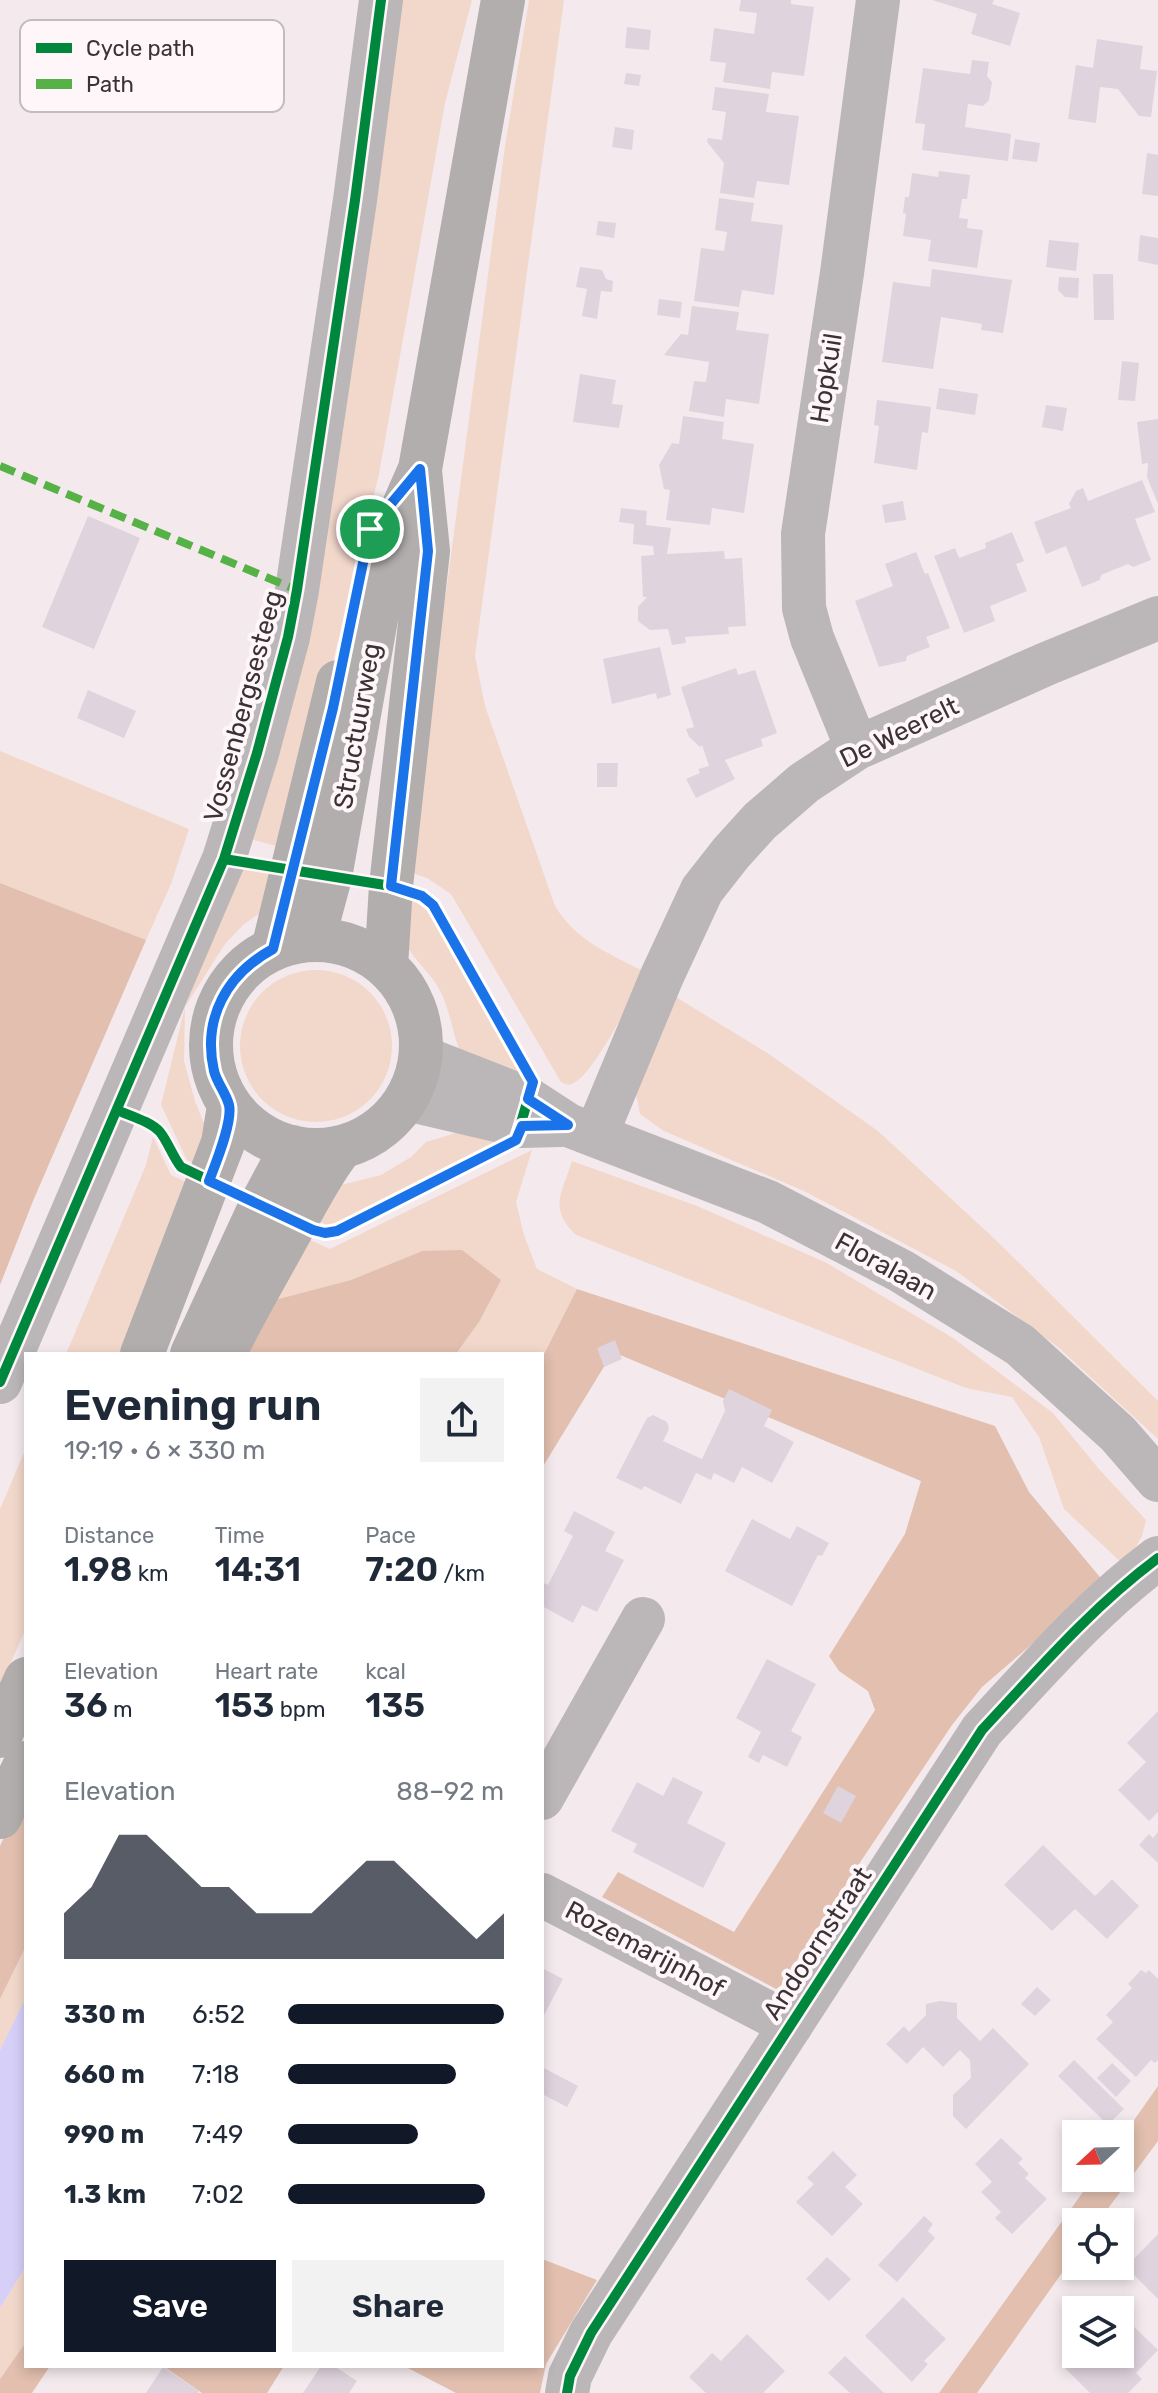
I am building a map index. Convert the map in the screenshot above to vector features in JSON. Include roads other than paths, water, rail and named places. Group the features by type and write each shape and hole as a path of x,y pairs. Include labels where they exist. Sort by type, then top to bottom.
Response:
{"main road":[{"name":"Structuurweg","path":"386,966 391,886 428,551 420,469 503,0"},
{"name":"Structuurweg","path":"293,944 333,708 370,529 420,469"},
{"path":"339,942 364,951 386,966 402,985 414,1007 421,1031 421,1057 416,1079 394,1117 377,1131 340,1149 292,1147 251,1128 229,1106 214,1072 211,1036 214,1017 230,984 256,958 293,944 339,942"},
{"path":"143,1352 223,1143 229,1106"},
{"path":"193,1352 261,1205 292,1147"},
{"path":"225,1352 318,1176 340,1149"},
{"path":"0,1736 24,1683"},
{"path":"0,1817 24,1767"}],"street":[{"name":"Vossenbergsesteeg","path":"0,1382 224,859 257,753 288,637 297,590 353,216 381,0"},
{"name":"Hopkuil","path":"857,748 812,638 804,608 803,534 878,0"},
{"name":"De Weerelt","path":"582,1130 662,976 702,890 760,821 804,783 857,748 1158,618"},
{"name":"Floralaan","path":"421,1057 528,1099 582,1130 768,1202 901,1271 1020,1345 1118,1434 1158,1480"},
{"name":"Floralaan","path":"407,1099 522,1126 582,1130"},
{"name":"Andoornstraat","path":"567,2393 570,2376 591,2333 982,1730 1126,1581 1158,1558"},
{"path":"544,1794 643,1619"},
{"name":"Rozemarijnhof","path":"544,1896 791,2025"}]}
